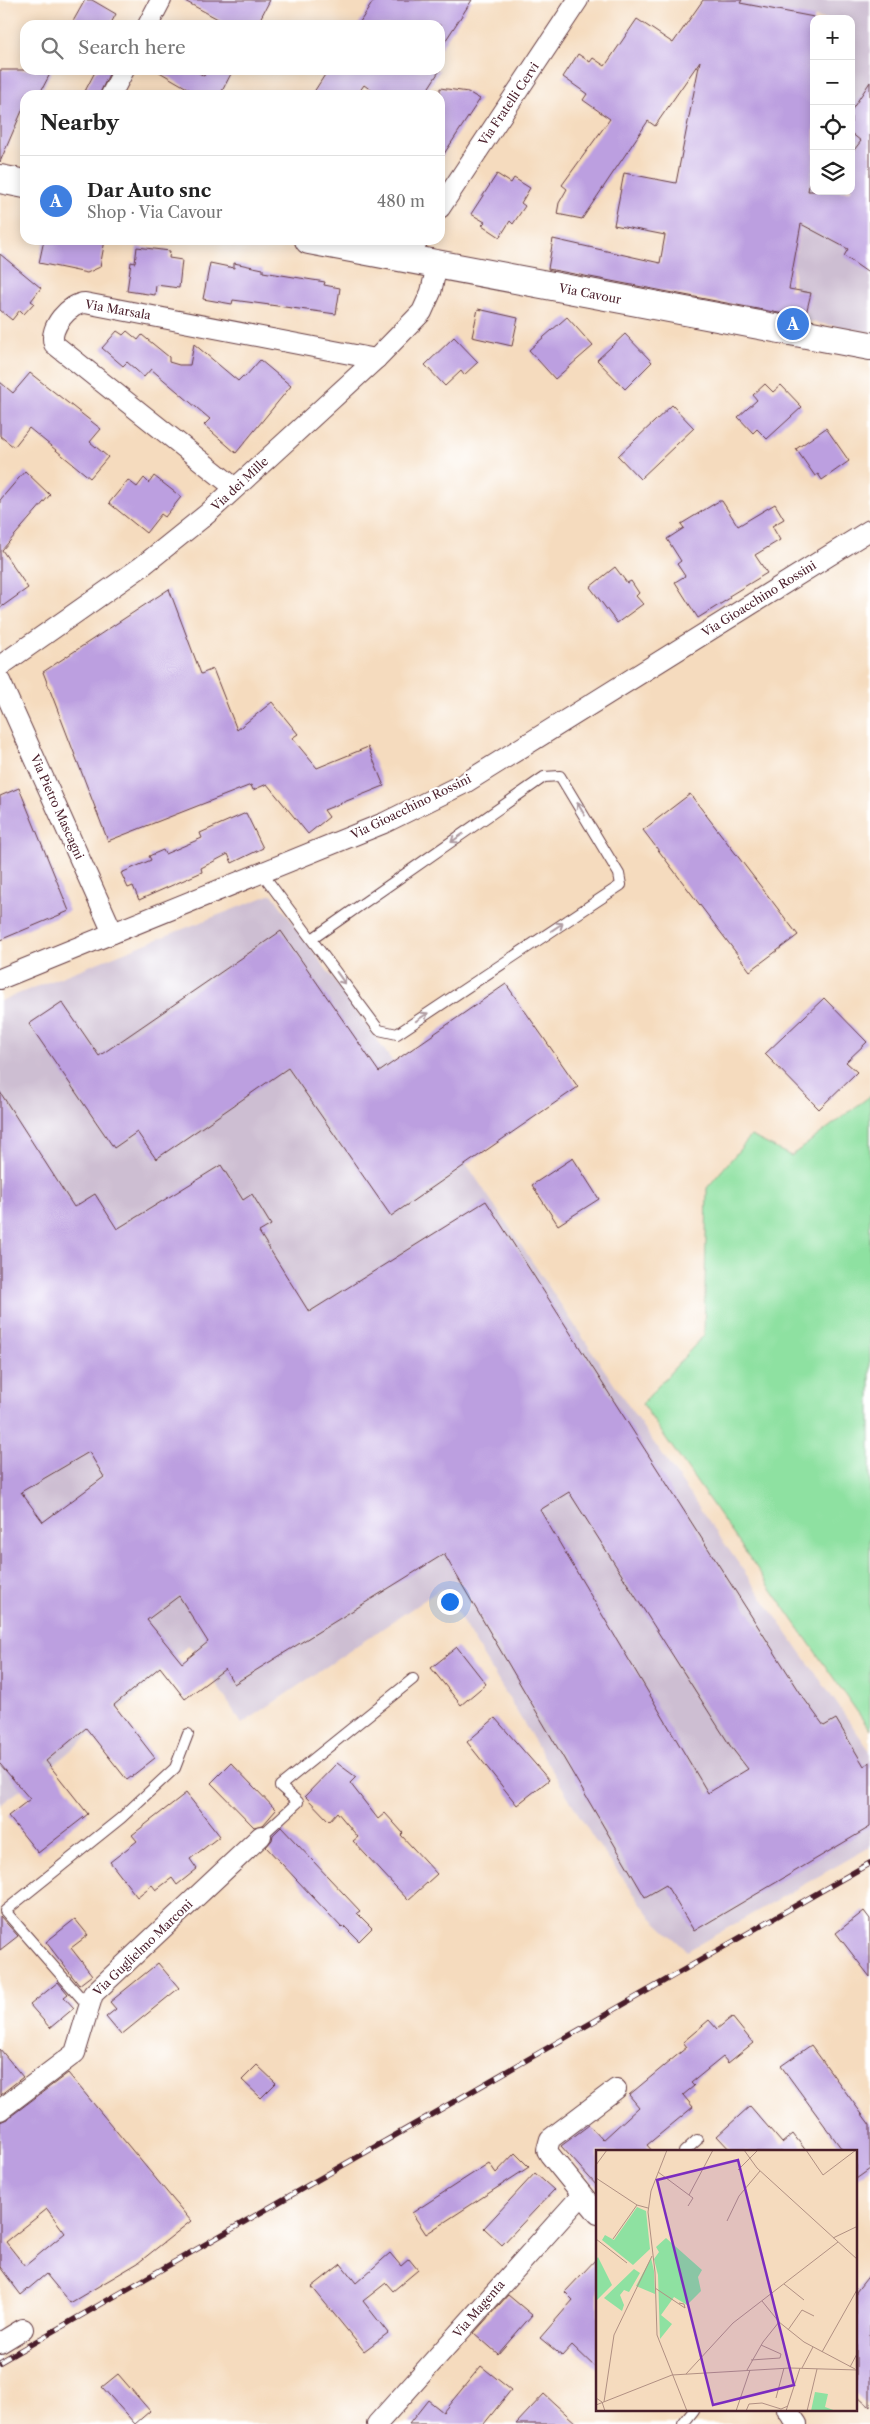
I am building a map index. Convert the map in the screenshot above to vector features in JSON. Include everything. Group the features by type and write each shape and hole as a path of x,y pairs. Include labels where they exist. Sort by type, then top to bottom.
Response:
{"street":[{"path":"151,20 161,0"},
{"name":"Via Fratelli Cervi","path":"445,200 578,0"},
{"path":"114,90 121,75"},
{"path":"0,178 20,183"},
{"name":"Via Cavour","path":"366,245 412,249 437,265 870,346"},
{"name":"Via dei Mille","path":"0,666 141,567 207,514 376,359 422,312 432,292 437,265"},
{"name":"Via Marsala","path":"235,488 54,344 53,330 72,306 78,303 86,303 376,359"},
{"name":"Via Gioacchino Rossini","path":"0,979 384,823 465,783 870,530"},
{"name":"Via Pietro Mascagni","path":"0,681 113,933"},
{"name":"Via Guglielmo Marconi","path":"0,2110 75,2053 93,1994 261,1836"},
{"path":"596,2212 550,2155 548,2145 550,2139 616,2089"},
{"name":"Via Magenta","path":"377,2424 582,2196"},
{"path":"0,2343 23,2329"},
{"path":"789,2412 798,2424"}],"lane":[{"path":"262,873 379,1030 397,1034 621,885 619,874 560,776 544,777 312,939"},
{"path":"261,1836 298,1802 280,1786 412,1679"},
{"path":"89,2007 5,1911 121,1818 175,1768 188,1734"},
{"path":"686,2150 698,2140"},
{"path":"683,2424 692,2412"}],"shaded area":[{"path":"742,0 870,0 870,332 805,321 811,293 794,290 794,264 810,179 810,195 855,195 855,15 810,16 740,3"},
{"path":"272,894 470,1169 640,1423 870,1751 870,1847 687,1951 652,1918 593,1838 442,1588 242,1724 195,1651 188,1645 136,1696 46,1771 0,1805 0,1001"}],"green space":[{"path":"870,1096 870,1730 642,1404 704,1335 707,1188 751,1136 791,1156"}],"building":[{"path":"85,0 92,0 116,14 113,20 74,20"},
{"path":"183,0 270,0 260,20 220,20"},
{"path":"374,0 472,0 445,41 445,20 361,20"},
{"path":"703,0 742,0 740,3 810,16 810,180 808,191 810,191 810,195 855,195 855,149 861,141 855,136 855,105 870,82 870,274 844,256 848,249 801,224 789,289 811,293 805,318 548,269 553,239 660,263 665,235 614,225 624,173 676,183 700,61 655,126 648,121 582,219 557,214 559,203 567,189 562,185 610,119 583,100 587,94 563,77 578,54 590,62 593,58 605,66 637,19 673,43"},
{"path":"0,70 20,70 20,75 49,75 42,90 20,90 20,116 0,162"},
{"path":"93,75 109,75 101,90 86,90"},
{"path":"165,75 230,75 223,90 190,90"},
{"path":"325,75 437,75 427,90 371,90 364,85 360,90 315,90"},
{"path":"440,88 468,92 480,99 445,152 445,90 440,90"},
{"path":"497,174 511,183 514,178 530,188 521,203 525,206 513,224 510,221 500,237 482,225 485,222 471,214"},
{"path":"43,245 104,245 100,267 87,273 39,263"},
{"path":"137,247 170,251 169,258 182,260 179,288 156,285 155,295 127,291 131,262 135,263"},
{"path":"0,254 41,288 31,301 34,303 24,314 20,310 12,320 0,310"},
{"path":"210,263 234,268 234,263 263,269 263,272 325,282 324,285 340,288 336,314 233,300 232,304 203,299"},
{"path":"478,309 518,318 512,346 472,337"},
{"path":"567,317 593,346 555,379 529,350"},
{"path":"117,331 123,335 127,331 138,340 142,335 169,357 169,362 179,365 190,365 194,344 238,381 243,376 245,377 260,360 291,386 236,453 204,425 210,419 151,369 144,377 127,362 123,366 102,348"},
{"path":"625,334 652,362 625,389 597,360"},
{"path":"454,337 478,362 464,375 461,371 445,386 425,365"},
{"path":"30,373 101,429 90,442 108,457 90,478 29,428 14,447 0,436 0,382 13,393"},
{"path":"765,384 773,392 781,385 802,407 767,439 757,429 753,433 738,417 757,400 753,395"},
{"path":"672,405 694,428 640,479 618,456"},
{"path":"826,428 849,461 822,480 818,474 815,476 796,449"},
{"path":"25,471 50,495 2,550 28,588 0,608 0,500"},
{"path":"154,476 181,497 165,517 161,514 146,533 109,503 128,480 137,487 144,478 149,483"},
{"path":"722,501 738,526 775,504 784,519 772,526 780,540 755,555 767,573 698,618 675,582 685,576 677,564 681,561 667,539 684,528 681,524"},
{"path":"615,567 627,583 631,581 639,593 636,596 643,604 617,623 590,587"},
{"path":"169,589 201,674 213,669 237,730 272,702 298,734 292,738 317,768 368,747 384,786 324,810 329,817 308,834 267,784 253,790 251,785 108,841 43,672"},
{"path":"19,788 69,911 0,940 0,796"},
{"path":"690,794 798,935 750,971 643,830"},
{"path":"246,813 263,848 232,863 228,854 201,868 202,872 139,900 133,886 128,888 121,873 151,860 149,856 163,850 165,854 202,838 200,833"},
{"path":"281,931 379,1072 506,984 578,1087 391,1216 288,1068 156,1159 137,1132 114,1148 29,1024 62,1002 99,1056"},
{"path":"824,998 867,1042 846,1062 857,1072 819,1109 765,1054"},
{"path":"0,1092 74,1207 95,1194 117,1229 221,1165 243,1200 252,1194 271,1225 259,1232 309,1312 486,1201 805,1700 824,1726 836,1719 864,1766 870,1762 870,1827 694,1931 666,1885 645,1897 444,1554 234,1684 225,1669 185,1699 160,1667 114,1705 155,1758 127,1780 86,1728 46,1761 88,1814 38,1853 8,1816 30,1799 0,1764","holes":["89,1452 104,1477 43,1522 21,1492","569,1492 731,1747 748,1769 708,1793 540,1510","179,1596 208,1642 182,1663 147,1620"]},
{"path":"573,1158 599,1199 558,1225 532,1185"},
{"path":"457,1647 486,1684 461,1705 431,1668"},
{"path":"495,1718 549,1780 517,1805 467,1742"},
{"path":"231,1763 276,1810 263,1825 254,1827 211,1783"},
{"path":"337,1763 356,1777 350,1783 378,1819 385,1813 403,1833 401,1835 437,1874 408,1900 353,1841 358,1837 337,1812 329,1821 305,1796"},
{"path":"186,1793 220,1836 190,1859 197,1869 177,1885 172,1878 156,1890 152,1885 137,1897 110,1862 137,1841 132,1835"},
{"path":"281,1827 360,1911 357,1913 372,1928 359,1941 344,1926 342,1928 266,1847 272,1840 273,1835"},
{"path":"864,1911 870,1919 870,1977 836,1933"},
{"path":"0,1916 18,1936 0,1950"},
{"path":"75,1919 88,1935 71,1948 92,1975 79,1985 46,1942"},
{"path":"158,1963 179,1988 121,2035 106,2017 116,2009 110,2002"},
{"path":"58,1982 68,1994 64,1997 74,2008 50,2028 30,2005"},
{"path":"732,2017 753,2043 728,2063 723,2057 691,2083 694,2086 683,2095 693,2107 647,2145 651,2150 596,2150 596,2185 561,2146 589,2125 603,2140 639,2107 629,2095 687,2047 683,2042 709,2020 717,2029"},
{"path":"811,2045 870,2125 870,2169 858,2178 858,2150 843,2150 781,2066"},
{"path":"0,2049 23,2077 0,2095"},
{"path":"257,2065 276,2083 261,2098 242,2080"},
{"path":"68,2073 191,2221 138,2263 70,2303 46,2274 21,2295 0,2267 0,2122 7,2119","holes":["47,2209 65,2233 25,2266 6,2242"]},
{"path":"750,2106 782,2143 793,2134 805,2150 730,2150 717,2136"},
{"path":"515,2153 529,2167 426,2234 412,2213 489,2163 496,2173"},
{"path":"535,2173 554,2190 502,2245 484,2228"},
{"path":"390,2253 401,2266 409,2259 418,2270 393,2291 386,2283 363,2301 388,2333 364,2351 312,2287 341,2264 356,2283"},
{"path":"596,2259 596,2368 572,2345 562,2356 540,2338 573,2300 565,2292"},
{"path":"870,2274 870,2407 858,2396 858,2289"},
{"path":"508,2295 532,2315 498,2354 474,2333"},
{"path":"481,2366 511,2390 484,2424 409,2424 428,2400 443,2412"},
{"path":"118,2374 150,2411 135,2424 102,2387"},
{"path":"544,2394 577,2424 516,2424"}],"railway":[{"path":"0,2362 870,1863"}],"place":[{"name":"Dar Auto snc","path":"793,324"}]}
